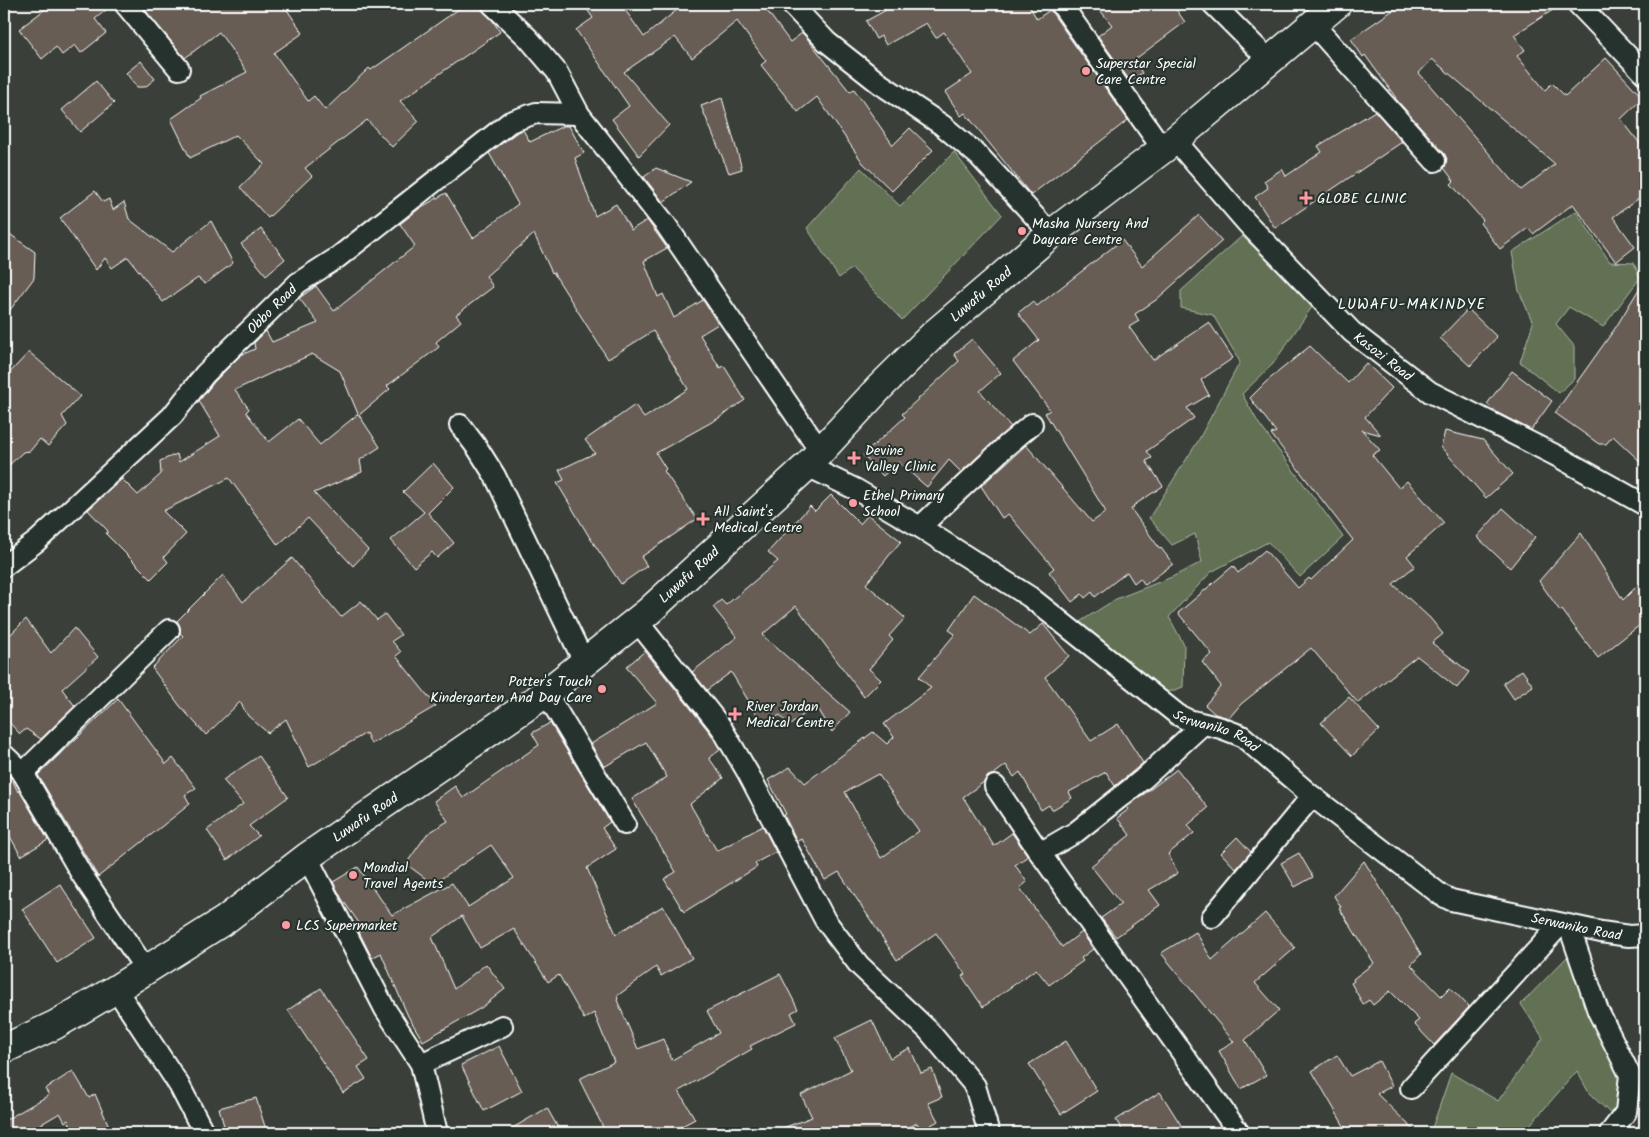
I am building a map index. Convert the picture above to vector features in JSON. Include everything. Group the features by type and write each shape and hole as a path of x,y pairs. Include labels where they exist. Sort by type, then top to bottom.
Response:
{"street":[{"path":"125,4 180,69"},
{"path":"492,4 528,38 557,72 579,114 666,225 814,458"},
{"path":"791,4 827,42 878,82 942,125 979,156 1050,234"},
{"name":"Kasozi Road","path":"1061,4 1168,144 1352,332 1430,392 1557,456 1645,505"},
{"path":"1213,4 1270,61"},
{"name":"Luwafu Road","path":"4,1049 55,1025 225,920 307,857 546,693 637,621 814,458 880,387 933,335 1050,234 1168,144 1337,4"},
{"path":"1578,4 1645,74"},
{"path":"1313,24 1435,161"},
{"name":"Obbo Road","path":"4,566 37,541 172,416 205,374 298,283 337,258 510,122 536,113 579,114"},
{"path":"920,527 1032,424"},
{"path":"460,425 495,476 584,662"},
{"name":"Serwaniko Road","path":"814,458 855,489 920,527 1030,597 1178,715 1202,725 1221,728 1242,736 1312,796 1440,895 1451,900 1565,925 1629,936 1645,935"},
{"path":"637,621 721,727 748,773 825,920 859,966 928,1030 975,1086 989,1133"},
{"path":"23,774 169,630"},
{"path":"546,693 626,824"},
{"path":"1040,853 1076,832 1143,779 1202,725"},
{"path":"4,755 23,774 82,875 146,970"},
{"path":"995,786 1040,853 1239,1133"},
{"path":"1212,917 1312,796"},
{"path":"307,857 385,1009 421,1064 437,1133"},
{"path":"1411,1088 1565,925 1598,1011 1630,1075 1626,1112 1610,1133"},
{"path":"116,989 179,1085 204,1133"},
{"path":"421,1064 502,1026"}],"green space":[{"path":"954,152 1002,215 902,320 852,268 839,278 807,228 861,168 900,206"},
{"path":"1576,211 1610,262 1634,263 1640,278 1603,327 1569,307 1556,324 1574,346 1574,379 1559,393 1520,362 1533,323 1519,291 1512,252"},
{"path":"1242,236 1314,304 1273,364 1242,394 1259,424 1343,537 1300,577 1268,542 1211,572 1169,617 1184,645 1183,687 1166,693 1078,623 1116,599 1172,577 1202,562 1195,534 1172,545 1149,518 1198,441 1240,362 1213,315 1181,308 1181,291"},
{"path":"1569,955 1627,1076 1622,1106 1612,1115 1589,1093 1577,1071 1523,1133 1432,1133 1431,1131 1451,1073 1498,1101 1543,1038 1521,1004"}],"building":[{"path":"52,4 113,4 95,19 106,33 81,53 75,45 62,55 56,47 42,59 19,29"},
{"path":"142,4 283,4 303,33 274,53 308,101 314,96 325,110 369,68 371,70 466,4 480,4 500,32 400,101 419,121 392,147 367,120 305,168 312,176 268,218 240,187 264,164 236,135 190,158 171,119 201,98 200,96 247,72 219,32 185,58"},
{"path":"583,4 621,4 644,37 684,4 762,4 790,42 802,33 806,37 850,92 854,89 893,145 910,128 933,150 892,191 863,163 817,97 798,112 761,65 766,61 737,21 692,58 675,37 624,72 669,125 639,156 612,119 629,106 576,30 593,18"},
{"path":"882,4 1028,4 1037,19 1050,10 1128,120 1031,195 965,113 961,116 945,92 972,74 944,32 936,38 926,23 886,45 881,36 876,39 866,21 886,10"},
{"path":"1095,4 1172,4 1185,22 1134,60 1142,73 1130,81 1098,36 1112,25"},
{"path":"1402,4 1562,4 1514,35 1525,50 1517,56 1545,90 1552,83 1565,96 1606,58 1643,98 1621,119 1645,150 1645,194 1613,217 1635,247 1616,262 1573,204 1533,234 1528,228 1500,249 1480,223 1483,220 1451,184 1454,181 1444,168 1447,159 1444,153 1395,98 1365,55 1363,57 1351,39","holes":["1432,59 1555,164 1521,190 1419,73"]},
{"path":"141,61 155,79 145,87 137,87 126,73"},
{"path":"96,81 114,103 80,132 62,110"},
{"path":"722,98 742,169 729,173 701,106"},
{"path":"1375,111 1402,142 1275,228 1255,197 1268,188 1264,181 1282,169 1286,176 1322,152 1318,146"},
{"path":"563,126 569,126 584,153 575,158 595,216 616,204 631,230 647,220 667,248 644,261 658,297 663,294 674,318 703,300 718,324 700,335 720,368 724,366 745,400 719,418 656,453 666,469 664,471 697,519 641,557 647,566 621,584 590,538 557,483 564,480 559,470 595,453 585,440 635,405 644,418 688,389 653,331 608,359 552,273 534,234 486,276 493,287 456,315 461,321 436,342 439,347 387,386 390,389 359,415 380,447 360,460 362,472 314,493 368,550 353,566 308,518 278,545 229,478 163,511 186,534 164,557 168,562 151,579 106,534 108,531 88,510 122,479 138,495 161,474 160,461 177,454 179,462 220,436 199,401 214,382 241,355 255,349 254,343 266,331 272,342 318,323 299,298 316,286 334,311 415,246 400,224 420,208 446,193 473,238 518,204 489,153 523,130 530,142","holes":["312,354 340,371 358,414 320,445 298,419 269,442 246,412 249,409 235,390"]},
{"path":"656,168 691,182 663,202 644,177"},
{"path":"95,191 103,202 109,199 113,210 124,202 129,219 172,252 211,221 233,263 205,284 198,278 163,302 128,257 112,268 105,258 96,270 60,218"},
{"path":"1199,215 1222,241 1156,300 1135,314 1139,321 1129,327 1153,360 1209,322 1233,358 1201,380 1209,395 1187,408 1194,418 1147,451 1152,458 1146,461 1163,486 1131,509 1173,564 1145,585 1140,578 1134,583 1127,572 1095,597 1092,592 1085,598 1082,594 1072,602 1049,572 1054,568 1008,514 1002,518 981,486 1026,445 1092,522 1106,512 1045,413 1050,410 1013,361 1039,340 1018,313 1033,301 1037,306 1122,240 1142,266"},
{"path":"261,229 285,259 266,275 241,244"},
{"path":"4,230 35,252 34,278 4,318"},
{"path":"1645,279 1645,466 1613,436 1606,444 1599,444 1555,413 1616,327"},
{"path":"1468,309 1497,337 1470,366 1440,338"},
{"path":"972,339 1001,373 980,391 1011,427 961,472 949,460 927,487 898,462 883,476 863,455 905,417 902,414 959,361 954,354"},
{"path":"1310,346 1348,383 1366,363 1392,388 1365,417 1381,435 1362,430 1380,450 1372,455 1399,488 1407,481 1444,523 1407,556 1415,566 1393,584 1430,618 1443,634 1432,643 1469,672 1457,688 1417,656 1358,703 1311,648 1241,704 1229,718 1215,714 1205,705 1221,686 1202,662 1212,654 1178,613 1233,566 1238,573 1265,550 1298,588 1309,578 1311,580 1353,540 1271,434 1276,432 1250,398 1267,381"},
{"path":"29,352 80,396 62,416 67,425 48,446 40,439 30,451 23,452 4,470 4,379"},
{"path":"1512,371 1552,401 1531,430 1498,413 1487,404"},
{"path":"1445,431 1483,440 1513,474 1486,498 1441,447"},
{"path":"433,463 454,487 428,513 454,543 437,558 432,552 414,567 391,540 424,512 403,492"},
{"path":"831,495 860,524 868,515 901,541 866,584 905,618 889,636 893,640 869,669 881,680 864,697 796,606 762,635 850,712 832,732 816,705 789,726 780,715 763,725 731,672 707,690 692,672 737,637 713,607 721,600 726,605 778,561 768,552 810,506 815,511"},
{"path":"1503,508 1535,537 1510,568 1477,537"},
{"path":"1581,533 1623,600 1645,578 1645,621 1598,658 1562,610 1560,611 1539,581"},
{"path":"292,558 341,617 361,601 377,620 385,614 401,635 392,641 401,652 396,656 436,706 371,744 366,733 309,767 286,719 268,733 248,716 240,702 206,735 180,706 152,668 183,636 180,633 177,621 223,575 243,602"},
{"path":"974,594 1030,635 1043,624 1069,656 1045,677 1091,741 1118,724 1143,763 1115,786 1106,772 1069,792 1072,798 1052,810 1049,805 1041,810 1020,772 1014,777 1006,765 988,776 984,782 963,797 994,846 1012,833 1028,856 1015,865 1027,882 1020,888 1062,947 1082,932 1093,949 1081,958 1083,961 1049,985 1036,969 983,1007 962,976 965,974 936,933 897,960 839,872 825,880 802,839 797,841 784,815 786,814 768,780 790,767 805,783 873,732 887,744 894,737 884,724 931,688 919,677 955,634 949,630","holes":["878,774 919,831 881,858 845,792"]},
{"path":"26,619 51,653 74,628 98,657 62,689 75,706 41,739 26,729 20,734 4,717 4,641"},
{"path":"645,651 711,734 720,750 709,758 723,778 690,804 717,851 763,826 776,852 755,863 757,867 684,912 664,879 676,872 632,799 667,777 646,742 604,767 591,744 657,703 626,667"},
{"path":"1522,670 1533,686 1514,699 1503,683"},
{"path":"1349,697 1379,730 1352,756 1321,723"},
{"path":"118,699 166,764 173,758 196,788 185,795 190,804 98,877 38,775"},
{"path":"550,723 610,822 602,828 616,849 587,868 616,934 663,906 692,958 661,976 656,967 617,996 638,1049 663,1039 672,1060 719,1033 707,1011 780,974 798,1009 791,1013 796,1023 750,1046 752,1049 679,1091 695,1119 669,1133 606,1133 579,1079 614,1062 594,1013 584,1019 559,975 548,982 514,929 480,948 462,916 432,937 454,989 486,964 505,989 481,1008 423,1041 408,1016 381,953 372,958 359,932 364,930 342,899 333,882 358,867 392,915 452,883 468,907 514,878 491,845 433,884 406,864 427,834 448,821 434,801 455,786 463,798 539,745 532,733"},
{"path":"259,756 288,797 249,826 259,836 227,860 207,830 243,804 223,780"},
{"path":"1177,769 1208,808 1188,825 1194,833 1168,854 1178,873 1149,890 1160,905 1116,937 1101,918 1121,904 1091,866 1130,835 1117,818 1129,809 1127,807"},
{"path":"4,771 12,779 48,840 21,856 4,826"},
{"path":"1237,837 1251,852 1236,869 1221,853"},
{"path":"1299,853 1313,877 1295,887 1281,863"},
{"path":"1364,861 1421,954 1411,965 1441,996 1450,987 1469,1007 1434,1045 1414,1024 1419,1020 1390,991 1373,1005 1369,1000 1363,1004 1351,983 1354,981 1353,979 1374,963 1339,908 1341,907 1334,896"},
{"path":"60,884 96,938 57,963 22,909"},
{"path":"1265,913 1295,948 1255,983 1279,1010 1245,1040 1266,1075 1241,1089 1219,1051 1234,1042 1161,953 1196,932 1212,960"},
{"path":"321,988 369,1060 358,1067 366,1079 343,1093 288,1010"},
{"path":"872,1020 890,1058 910,1048 921,1073 932,1069 942,1097 928,1103 938,1121 921,1131 917,1123 899,1133 775,1133 775,1131 812,1117 801,1095 851,1070 835,1038"},
{"path":"1066,1041 1097,1091 1061,1114 1029,1064"},
{"path":"499,1046 522,1091 484,1111 461,1065"},
{"path":"1337,1055 1350,1076 1379,1061 1392,1086 1377,1094 1417,1133 1348,1133 1312,1071"},
{"path":"73,1071 89,1098 95,1094 112,1133 74,1133 68,1120 65,1122 60,1113 26,1133 4,1133 4,1121 49,1095 45,1089"},
{"path":"1160,1092 1186,1133 1124,1133 1116,1120"},
{"path":"256,1098 267,1133 226,1133 219,1108"},
{"path":"547,1108 561,1133 504,1133"}],"place":[{"name":"Superstar Special Care Centre","path":"1086,71"},
{"name":"GLOBE CLINIC","path":"1306,198"},
{"name":"Masha Nursery And Daycare Centre","path":"1022,231"},
{"name":"Devine Valley Clinic","path":"854,458"},
{"name":"Ethel Primary School","path":"853,503"},
{"name":"All Saint's Medical Centre","path":"703,519"},
{"name":"Potter's Touch Kindergarten And Day Care","path":"602,689"},
{"name":"River Jordan Medical Centre","path":"735,714"},
{"name":"Mondial Travel Agents","path":"353,875"},
{"name":"LCS Supermarket","path":"286,925"}],"district":[{"name":"LUWAFU-MAKINDYE","path":"1412,304"}]}
